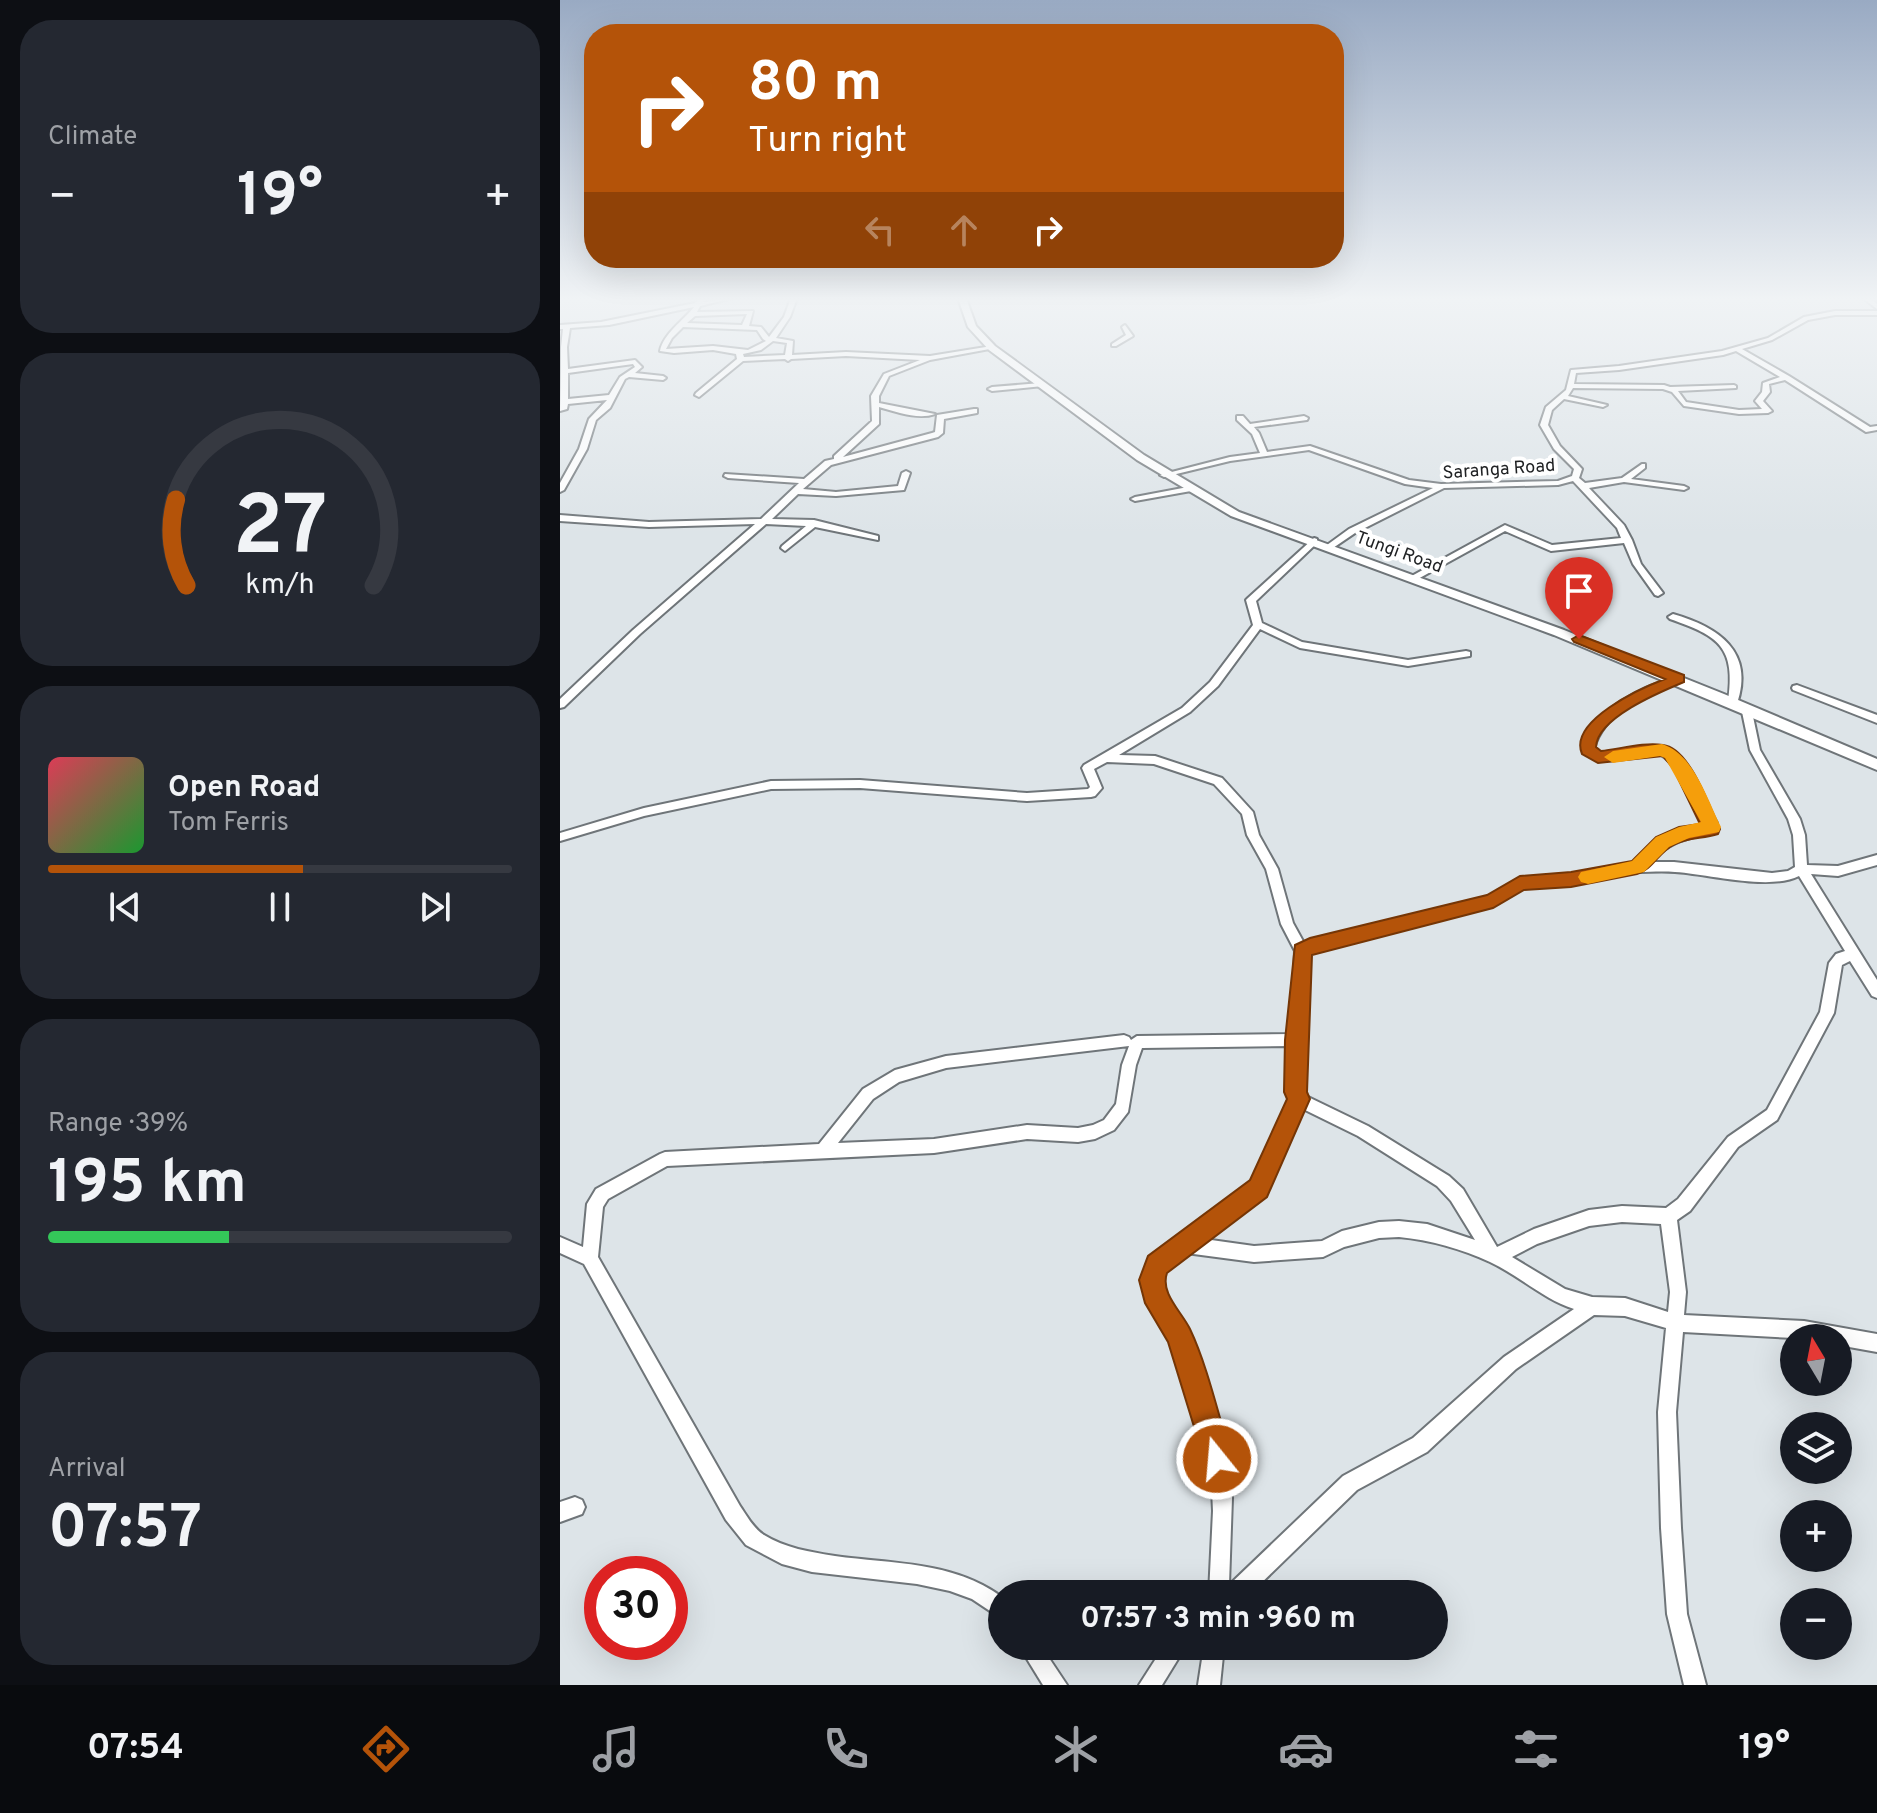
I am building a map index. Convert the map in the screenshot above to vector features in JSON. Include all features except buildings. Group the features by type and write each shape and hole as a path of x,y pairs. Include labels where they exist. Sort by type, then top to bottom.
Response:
{"main road":[{"name":"Tungi Road","path":"1030,377 1164,475 1235,514 1679,679 1877,765"}],"street":[{"path":"565,377 562,406 612,397"},
{"path":"560,490 571,474 593,419 612,397 624,377"},
{"path":"652,377 663,378"},
{"path":"699,395 718,377"},
{"path":"560,705 804,481 833,462 876,422 878,414 874,404 885,377"},
{"name":"Saranga Road","path":"1330,547 1352,531 1442,486 1558,483 1575,478 1578,469 1557,447 1544,425 1549,409 1571,386 1572,377"},
{"path":"1670,389 1684,404 1739,412 1768,411 1759,401 1766,392 1766,383 1787,377 1838,413 1869,430 1877,428"},
{"path":"992,389 1041,385"},
{"path":"1571,386 1734,387"},
{"path":"1563,397 1603,405"},
{"path":"874,404 910,413 931,414"},
{"path":"833,462 935,435 939,433 940,417 974,411"},
{"path":"1240,418 1255,433 1264,454"},
{"path":"1248,426 1304,418"},
{"path":"1164,475 1264,454 1310,448 1408,482 1442,486"},
{"path":"1624,480 1642,466"},
{"path":"795,491 836,494 901,488 906,473"},
{"path":"560,477 571,474"},
{"path":"728,476 804,481"},
{"path":"1575,478 1621,527 1637,564 1658,593"},
{"path":"1584,486 1624,480 1684,488"},
{"path":"1135,499 1188,489"},
{"path":"560,518 660,524 764,520 814,523 836,525 875,538"},
{"path":"785,548 814,523"},
{"path":"1413,578 1505,528 1548,548 1628,540"},
{"path":"1314,541 1251,600 1258,625 1300,645 1399,662 1437,660 1466,654"},
{"path":"1673,617 1707,629 1729,650 1739,675 1733,702"},
{"path":"560,837 644,812 771,785 860,784 1027,797 1091,793 1096,788 1088,768 1186,710 1214,684 1258,625"},
{"path":"1637,867 1662,842 1685,832 1711,829 1711,823 1680,765 1669,752 1662,750 1598,757 1588,750 1588,741 1597,724 1644,693 1679,679"},
{"path":"1797,688 1877,719"},
{"path":"1746,707 1755,750 1794,819 1799,835 1801,869 1877,992"},
{"path":"1105,758 1155,760 1218,781 1247,812 1253,835 1272,869 1287,924 1302,951 1296,1040 1298,1099 1258,1188 1157,1265 1152,1280 1154,1294 1180,1337 1217,1459 1222,1482 1219,1580"},
{"path":"1302,951 1310,946 1493,901 1520,883 1571,879 1637,867 1674,867 1766,878 1791,875 1801,869 1838,871 1877,860"},
{"path":"1494,1255 1534,1237 1604,1214 1668,1216 1684,1205 1733,1142 1772,1115 1827,1013 1836,963 1854,954"},
{"path":"988,1597 970,1588 936,1579 789,1557 756,1541 733,1513 590,1258 595,1204 602,1194 616,1184 656,1162 678,1157 934,1146 1027,1132 1078,1135 1095,1132 1109,1125 1123,1107 1129,1065 1137,1042 1296,1040"},
{"path":"823,1151 868,1094 895,1077 946,1062 1124,1041"},
{"path":"1298,1099 1363,1131 1443,1181 1457,1195 1494,1255"},
{"path":"1668,1216 1678,1292 1667,1412 1671,1528 1677,1614 1695,1685"},
{"path":"1182,1244 1254,1254 1323,1249 1342,1239 1399,1229 1427,1232 1494,1255 1561,1296 1592,1306 1625,1307 1677,1323 1804,1330 1877,1343"},
{"path":"560,1245 590,1258"},
{"path":"1250,1580 1350,1483 1420,1445 1510,1363 1592,1306"},
{"path":"1039,1660 1056,1685"},
{"path":"1150,1685 1167,1660"},
{"path":"1209,1685 1212,1660"}],"slow traffic":[{"path":"1588,877 1637,867 1662,842 1685,832 1712,827 1680,765 1671,754 1662,750 1613,757"}],"route":[{"path":"1217,1459 1180,1337 1154,1294 1152,1280 1157,1265 1258,1188 1298,1099 1296,1040 1302,951 1310,946 1493,901 1520,883 1603,875 1637,867 1662,842 1685,832 1712,827 1680,765 1669,752 1662,750 1598,757 1588,750 1588,741 1597,724 1644,693 1679,679 1579,639"}]}
